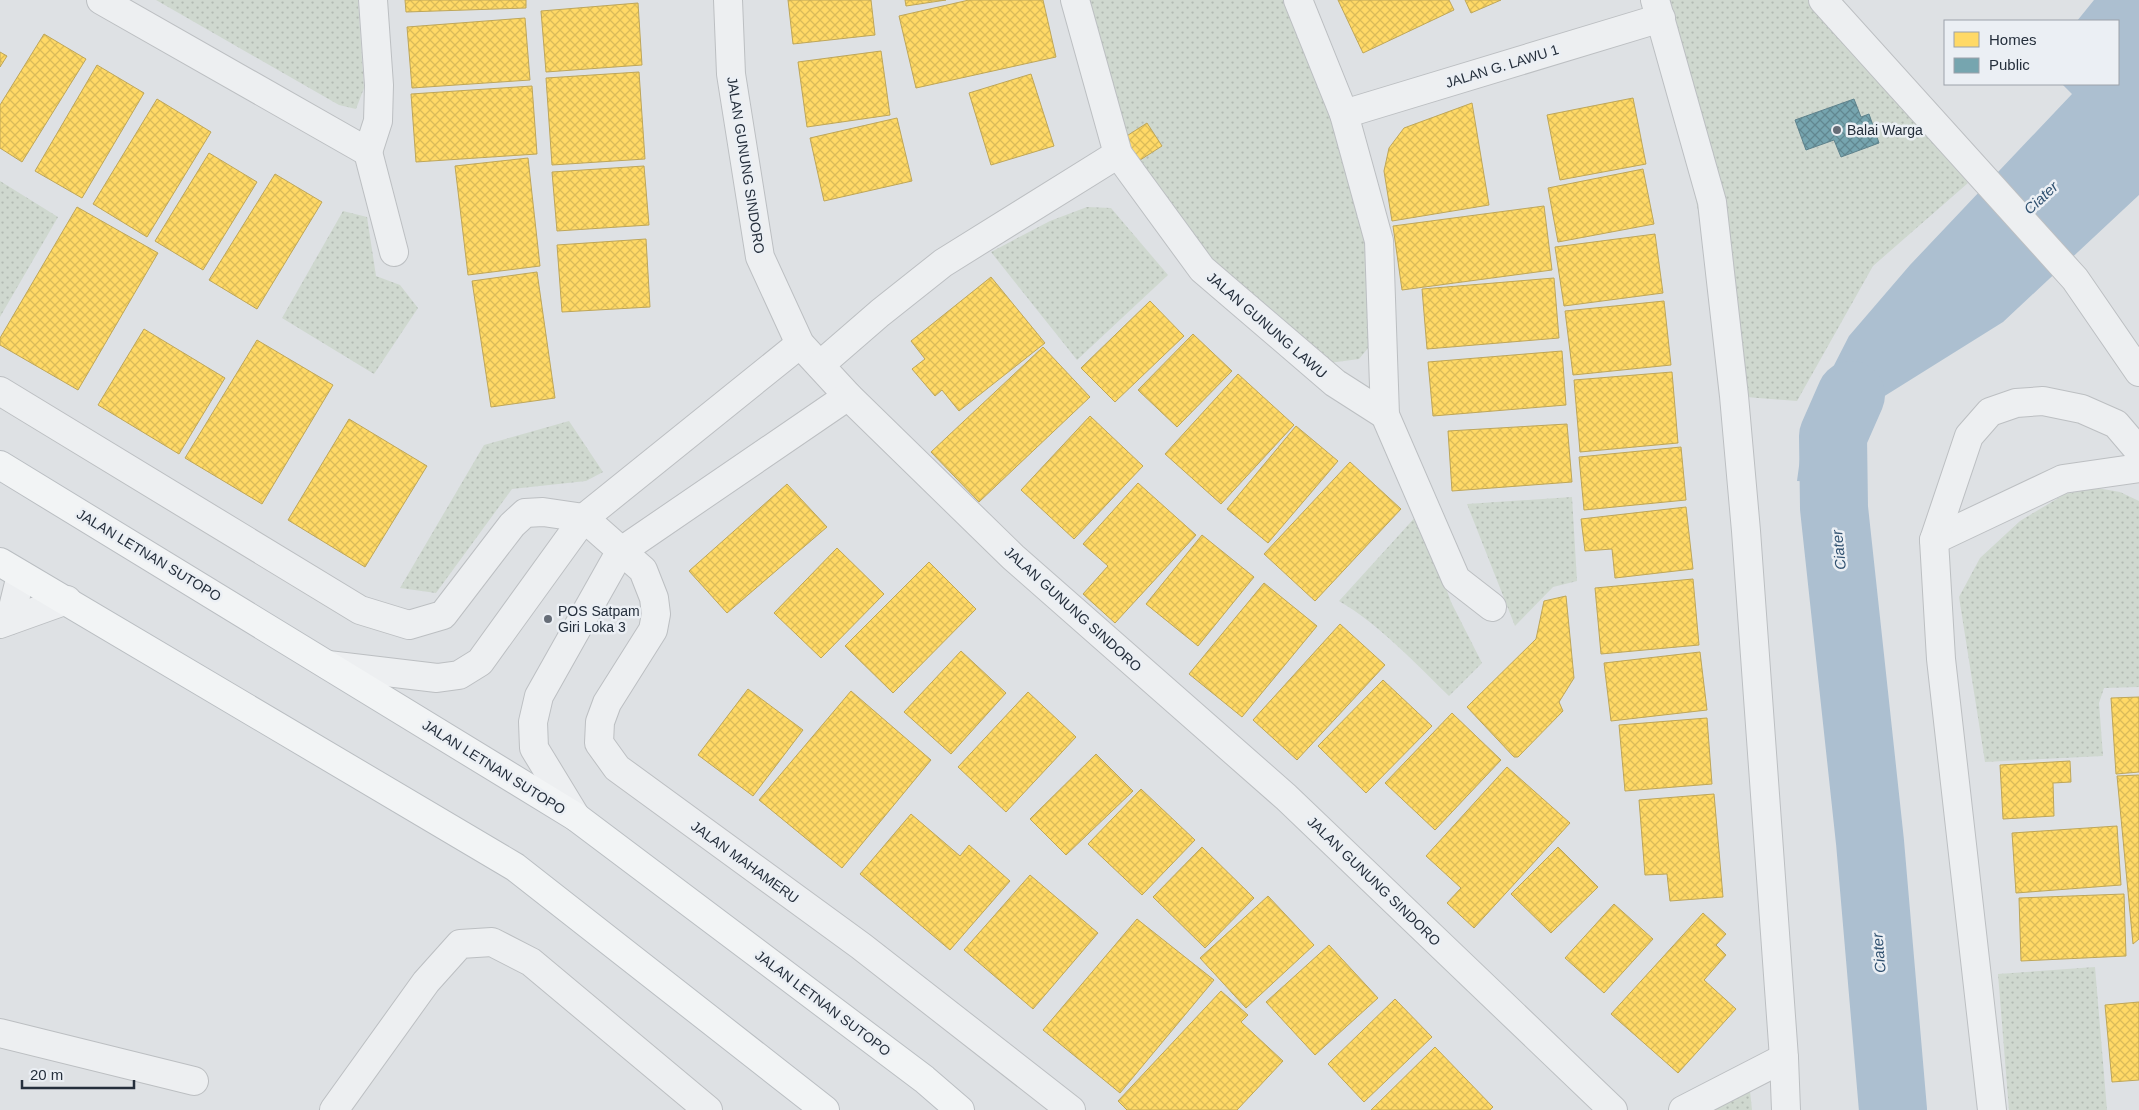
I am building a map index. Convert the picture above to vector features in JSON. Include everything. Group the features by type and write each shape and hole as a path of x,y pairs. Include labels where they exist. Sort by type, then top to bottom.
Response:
{"main road":[{"name":"JALAN LETNAN SUTOPO","path":"0,464 576,817 924,1079 960,1110"},
{"path":"11,569 516,866 825,1110"}],"street":[{"path":"100,0 368,152"},
{"path":"373,0 379,85 378,121 368,152 394,252"},
{"name":"JALAN GUNUNG SINDORO","path":"728,0 731,74 760,257 800,344 848,396 1013,557 1286,797 1613,1110"},
{"name":"JALAN GUNUNG LAWU","path":"1075,0 1118,154 1202,269 1335,383 1385,415"},
{"path":"1298,0 1344,114 1379,240 1385,415 1456,579 1492,607"},
{"path":"1823,0 2075,280 2139,372"},
{"path":"1658,9 1712,202 1734,396 1746,531 1784,1058 1786,1110"},
{"name":"JALAN G. LAWU 1","path":"1344,114 1658,9"},
{"path":"820,365 880,313 943,263 1118,154"},
{"path":"328,665 437,678 459,675 480,662 584,518 800,344"},
{"path":"0,391 360,610 409,625 444,615 512,525 525,513 543,512 584,518"},
{"path":"576,817 534,748 533,722 539,696 620,552 848,396"},
{"path":"1992,1110 1941,659 1934,540 1969,436 1990,412 2016,403 2043,401 2082,409 2116,424 2139,451"},
{"path":"1934,540 2063,479 2139,468"},
{"name":"JALAN MAHAMERU","path":"584,518 620,552 643,570 654,598 656,614 653,630 607,703 600,722 599,743 617,768 861,946 1071,1110"},
{"path":"11,569 5,622 66,600"},
{"path":"334,1110 426,982 460,944 492,942 531,962 708,1110"},
{"path":"0,1033 194,1081"},
{"path":"1683,1110 1784,1058"}],"shaded area":[{"path":"156,0 358,0 364,88 356,109 339,105"},
{"path":"1075,0 1298,0 1380,252 1374,341 1359,359 1329,363 1284,340 1118,154"},
{"path":"1655,0 1823,0 1968,183 1873,266 1797,401 1734,396 1659,10"},
{"path":"0,181 58,217 0,317"},
{"path":"1087,207 1111,208 1168,275 1077,360 991,252 1050,221"},
{"path":"343,211 367,217 376,276 400,285 418,308 374,374 282,318"},
{"path":"569,421 603,472 586,481 512,489 436,593 400,588 484,445"},
{"path":"2097,488 2120,492 2139,501 2139,687 2104,688 2099,703 2103,756 1985,762 1959,597 1980,558 2020,521 2065,494"},
{"path":"1572,497 1577,581 1553,587 1515,626 1467,504"},
{"path":"1419,513 1451,602 1482,663 1449,696 1383,633 1339,601"},
{"path":"2095,967 2107,1110 2009,1110 1998,974"},
{"path":"1748,1072 1752,1110 1694,1110"}],"water":[{"path":"2094,0 2139,0 2139,195 2003,322 1867,407 1850,447 1856,484 1797,481 1805,422 1849,336 1910,265 2072,94 2063,85 2119,85 2119,20 2078,20"}],"building: Homes":[{"path":"405,0 526,0 526,8 406,12"},
{"path":"788,0 871,0 875,35 793,44"},
{"path":"905,0 946,0 906,6"},
{"path":"969,0 1043,0 1056,57 916,88 899,16"},
{"path":"1338,0 1449,0 1454,10 1363,53"},
{"path":"1465,0 1501,0 1471,13"},
{"path":"638,3 642,65 546,72 541,11"},
{"path":"525,18 530,80 412,88 407,27"},
{"path":"44,34 86,59 22,162 0,148 0,105"},
{"path":"881,51 890,115 807,127 798,62"},
{"path":"0,52 7,56 0,67"},
{"path":"97,65 144,93 82,198 35,171"},
{"path":"639,72 645,159 552,165 546,78"},
{"path":"1031,74 1054,146 991,165 969,93"},
{"path":"532,86 537,154 416,162 411,94"},
{"path":"1633,98 1646,164 1560,180 1547,115"},
{"path":"157,99 211,132 147,237 93,204"},
{"path":"1472,103 1489,205 1392,221 1384,171 1389,148 1404,128"},
{"path":"897,118 912,181 824,201 810,138"},
{"path":"1147,123 1162,146 1137,162 1122,139"},
{"path":"209,153 257,182 203,270 155,241"},
{"path":"528,158 540,266 468,275 455,166"},
{"path":"644,166 649,225 557,231 552,172"},
{"path":"1643,169 1654,224 1558,242 1548,188"},
{"path":"275,174 322,202 257,309 209,280"},
{"path":"1544,206 1552,270 1402,290 1393,226"},
{"path":"77,207 158,253 78,390 0,345 0,338"},
{"path":"1655,234 1663,293 1564,306 1555,247"},
{"path":"646,239 650,307 562,312 557,245"},
{"path":"537,272 555,398 491,407 472,281"},
{"path":"991,277 1045,343 959,411 942,390 935,396 912,369 925,359 911,341"},
{"path":"1554,278 1559,338 1427,349 1422,289"},
{"path":"1150,301 1184,336 1115,402 1081,368"},
{"path":"1664,301 1671,365 1573,375 1565,311"},
{"path":"144,329 225,378 179,454 98,405"},
{"path":"1193,334 1232,371 1177,427 1138,390"},
{"path":"257,340 333,385 262,504 185,458"},
{"path":"1043,347 1090,397 979,502 931,452"},
{"path":"1562,351 1566,405 1433,416 1428,362"},
{"path":"1672,372 1678,443 1580,452 1574,380"},
{"path":"1238,374 1294,425 1221,504 1165,454"},
{"path":"1090,416 1143,466 1074,539 1021,490"},
{"path":"349,419 427,466 365,567 288,520"},
{"path":"1567,424 1572,482 1452,491 1448,431"},
{"path":"1296,426 1338,461 1268,543 1227,509"},
{"path":"1681,447 1686,500 1584,510 1579,457"},
{"path":"1350,462 1401,509 1315,601 1264,554"},
{"path":"1138,483 1196,535 1115,623 1083,594 1108,566 1083,544"},
{"path":"787,484 827,527 727,613 689,571"},
{"path":"1686,507 1693,569 1615,578 1612,549 1585,551 1581,519"},
{"path":"1202,535 1254,577 1198,646 1146,604"},
{"path":"837,548 884,594 821,658 774,613"},
{"path":"929,562 976,609 893,693 845,646"},
{"path":"1693,579 1699,645 1601,654 1595,588"},
{"path":"1264,583 1317,626 1242,717 1189,674"},
{"path":"1566,596 1574,678 1559,702 1563,711 1518,757 1514,757 1467,707 1536,639 1544,601"},
{"path":"1340,624 1385,665 1297,760 1253,720"},
{"path":"961,651 1006,693 951,754 904,712"},
{"path":"1700,652 1707,710 1611,721 1604,663"},
{"path":"1383,680 1432,726 1366,793 1318,746"},
{"path":"748,689 803,730 753,796 698,755"},
{"path":"851,691 931,760 842,868 759,800"},
{"path":"1028,692 1076,737 1006,812 958,767"},
{"path":"2139,697 2139,772 2116,774 2111,698"},
{"path":"1452,713 1501,760 1435,830 1385,783"},
{"path":"1707,718 1712,784 1625,791 1619,725"},
{"path":"1096,754 1133,791 1066,855 1030,819"},
{"path":"2070,761 2071,782 2053,783 2054,816 2003,819 2000,765"},
{"path":"1507,767 1570,823 1474,928 1447,903 1461,888 1426,856"},
{"path":"2139,775 2139,939 2133,944 2117,776"},
{"path":"1141,789 1195,840 1142,895 1088,844"},
{"path":"1714,794 1723,897 1670,901 1667,874 1645,875 1639,800"},
{"path":"911,814 960,856 969,845 1010,881 950,950 860,874"},
{"path":"2117,826 2121,885 2016,893 2012,833"},
{"path":"1202,847 1254,898 1205,948 1153,897"},
{"path":"1558,847 1598,887 1551,933 1511,894"},
{"path":"1030,875 1098,933 1033,1009 964,950"},
{"path":"2124,894 2126,956 2021,961 2019,898"},
{"path":"1268,896 1314,945 1246,1008 1200,958"},
{"path":"1614,904 1653,939 1604,993 1565,958"},
{"path":"1703,913 1726,934 1716,945 1726,955 1704,980 1736,1009 1678,1073 1611,1014"},
{"path":"1137,919 1214,980 1120,1093 1043,1030"},
{"path":"1329,945 1378,998 1315,1055 1266,1002"},
{"path":"1221,991 1248,1015 1241,1022 1283,1061 1237,1110 1127,1110 1118,1101"},
{"path":"1395,999 1432,1037 1364,1102 1328,1064"},
{"path":"2139,1002 2139,1080 2112,1082 2105,1005"},
{"path":"1435,1047 1493,1107 1490,1110 1371,1110"}],"building: Public":[{"name":"Balai Warga","path":"1854,99 1861,117 1869,114 1879,143 1841,157 1834,140 1806,150 1795,120"}],"waterway":[{"name":"Ciater","path":"1851,395 1833,436 1834,508 1870,842 1893,1110"}],"place":[{"name":"Balai Warga","path":"1837,130"},
{"name":"POS Satpam Giri Loka 3","path":"548,619"}]}
